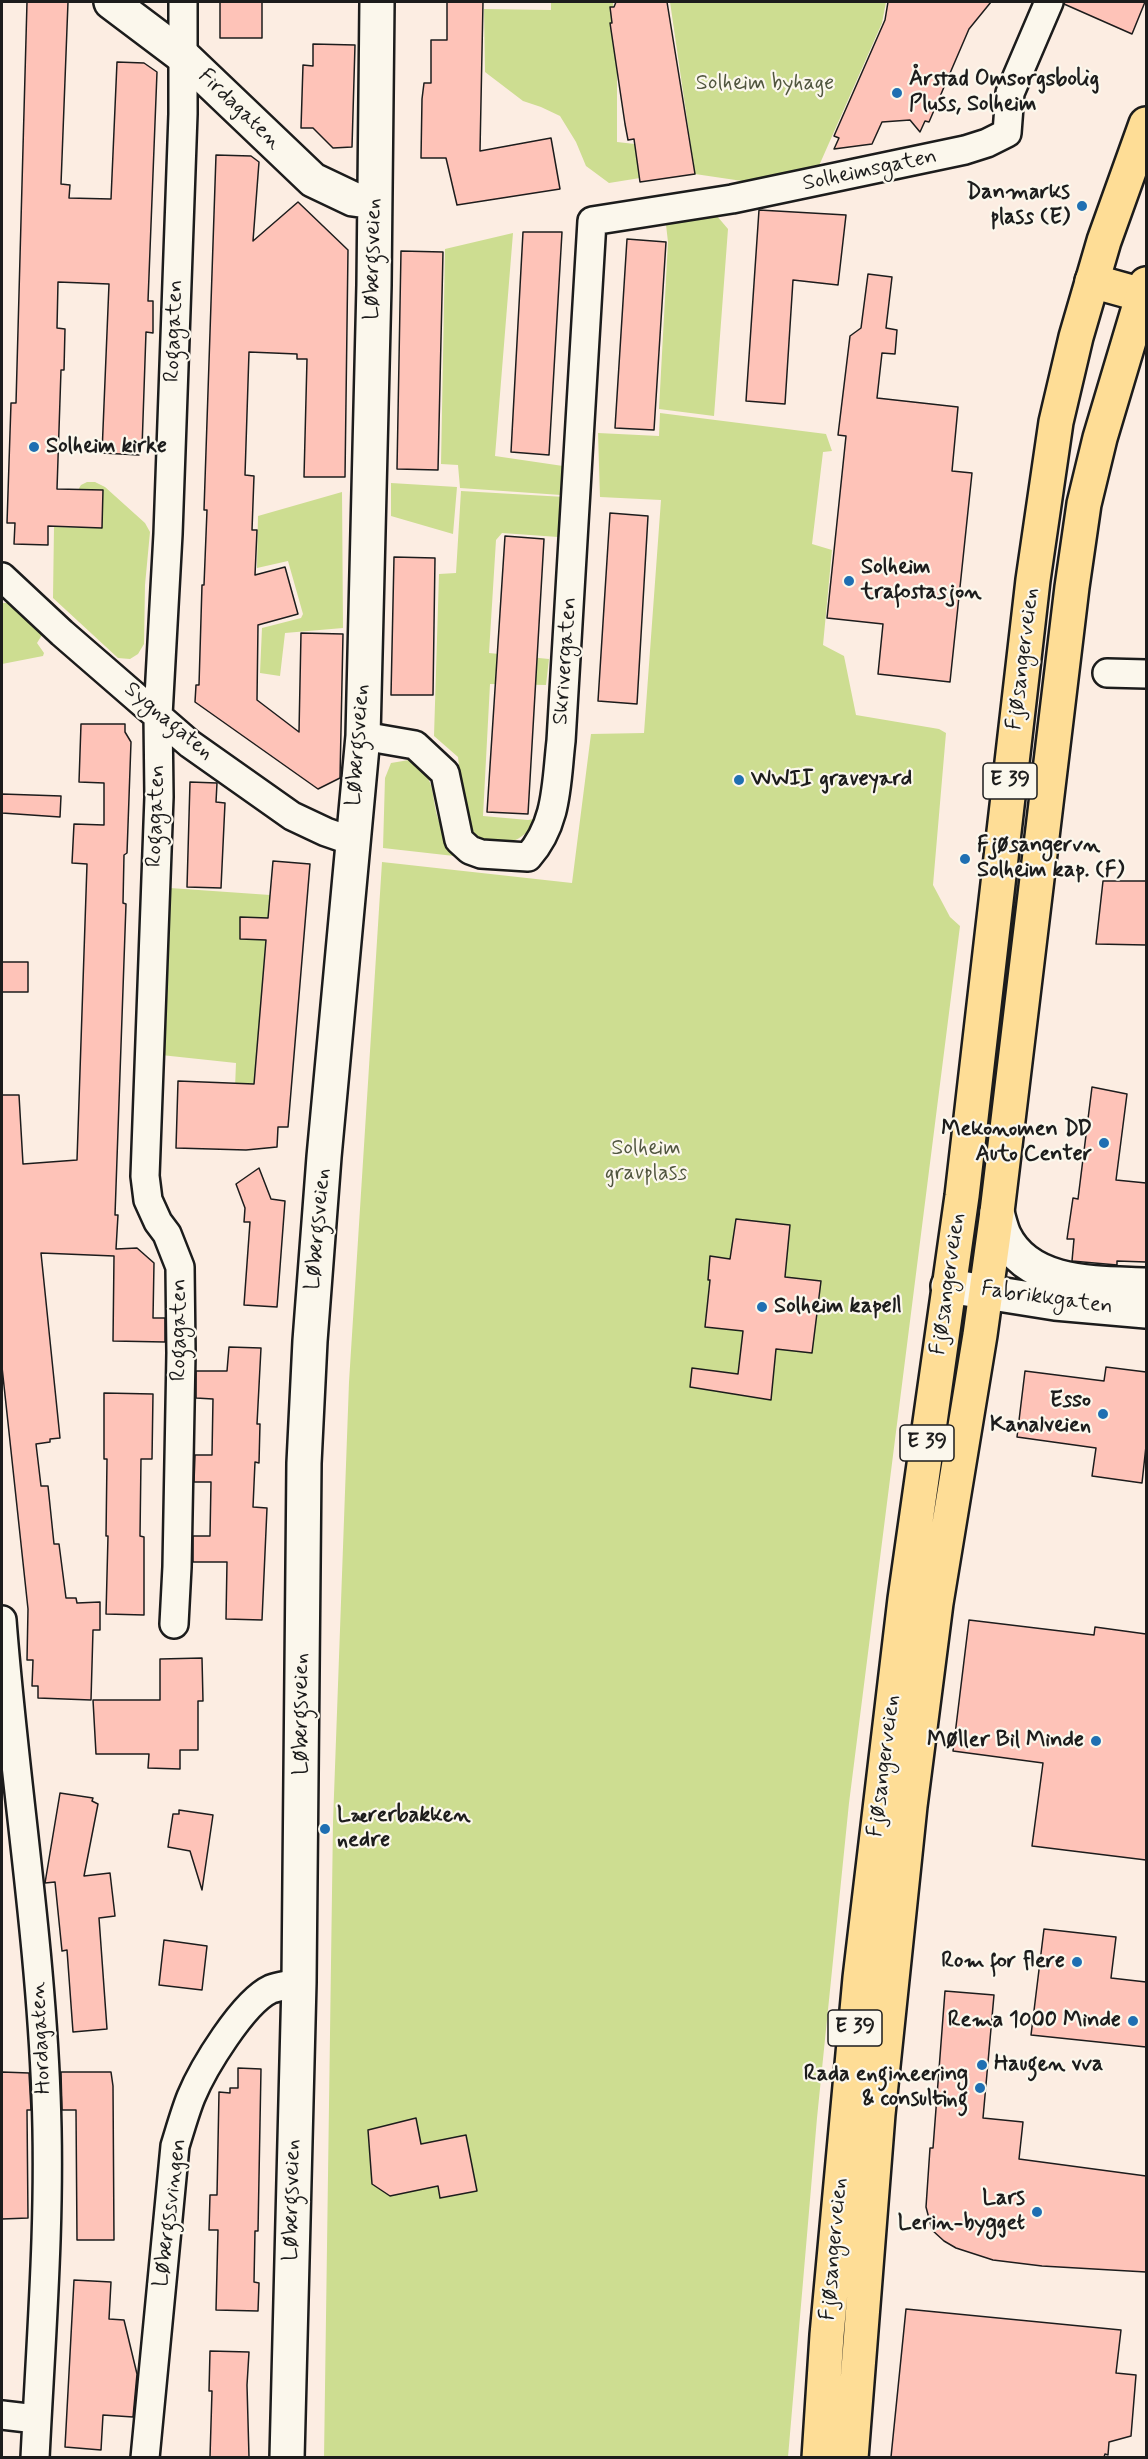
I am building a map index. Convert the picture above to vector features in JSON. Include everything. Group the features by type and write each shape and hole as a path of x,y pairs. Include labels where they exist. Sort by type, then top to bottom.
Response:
{"main road":[{"name":"Fjøsangerveien","path":"819,2457 827,2335 860,1978 905,1599 983,1027 1023,668 1047,485 1056,422 1092,281 1107,230 1146,124"},
{"path":"1092,281 1145,292"},
{"name":"Fjøsangerveien","path":"851,2457 878,2114 910,1806 936,1603 997,1212 1061,669 1084,504 1100,438 1145,292"}],"street":[{"name":"Firdagaten","path":"111,2 184,57 313,180 353,199 374,202"},
{"name":"Rogagaten","path":"174,1624 179,1472 180,1267 167,1234 158,1222 148,1200 145,1176 159,797 159,715 176,321 184,57 183,2"},
{"name":"Løbergsveien","path":"287,2457 299,1982 304,1452 310,1341 363,736 374,285 377,2"},
{"name":"Solheimsgaten","path":"592,221 732,199 966,150 987,143 1007,133 1010,93 1049,2"},
{"name":"Skrivergaten","path":"363,736 415,745 445,772 459,840 470,850 481,854 528,857 541,843 550,822 555,800 561,741 592,221"},
{"name":"Sygnagaten","path":"2,577 62,633 190,744 292,816 352,841"},
{"path":"1107,673 1146,674"},
{"name":"Fabrikkgaten","path":"997,1212 1004,1236 1024,1261 1041,1271 1060,1278 1146,1286"},
{"name":"Fabrikkgaten","path":"948,1286 1055,1303 1146,1311"},
{"name":"Hordagaten","path":"2,1620 37,1940 46,2096 46,2235 34,2457"},
{"name":"Løbergssvingen","path":"145,2457 175,2146 191,2096 211,2059 251,2003 271,1989 299,1982"},
{"path":"2,2415 36,2419"}],"green space":[{"path":"551,2 613,2 617,73 617,142 635,144 640,178 609,183 586,166 576,142 560,116 523,101 485,72 484,9 551,10"},
{"name":"Solheim byhage","path":"670,2 886,2 882,23 818,168 749,182 695,174"},
{"path":"711,209 728,229 714,416 659,409 668,242 665,216"},
{"path":"513,233 495,456 563,466 561,495 460,488 458,465 441,464 445,249"},
{"name":"Solheim gravplass","path":"660,413 826,434 832,451 823,452 812,544 832,550 823,645 844,656 856,715 939,729 946,733 933,885 950,917 960,926 849,1803 817,2118 788,2457 324,2458 333,1822 349,1382 382,862 572,883 591,734 644,733 661,500 600,497 598,433 659,436"},
{"path":"87,482 95,482 105,487 145,523 150,532 145,585 144,644 138,654 130,659 118,658 53,598 54,527 101,528 78,490"},
{"path":"391,483 457,487 453,534 391,516"},
{"path":"461,491 565,497 562,502 558,537 502,533 496,540 489,653 549,659 546,685 490,684 483,816 528,820 540,818 520,838 499,843 478,841 466,827 458,757 434,736 439,574 456,573"},
{"path":"342,492 343,628 285,633 280,676 260,673 262,628 301,618 303,614 288,561 257,568 258,516"},
{"path":"2,603 8,603 42,635 37,643 44,653 43,656 2,664"},
{"path":"409,760 419,767 430,782 441,826 463,857 383,848 385,778 391,763"},
{"path":"170,888 270,895 254,1090 235,1088 236,1063 161,1055"}],"building":[{"path":"27,2 68,2 61,184 70,185 69,198 111,199 117,62 144,63 157,72 148,301 153,301 153,333 146,332 142,448 139,447 139,455 102,453 109,284 58,282 57,328 65,329 64,370 61,370 57,489 103,490 102,528 48,526 48,545 14,544 15,523 7,523 11,403 16,403"},
{"path":"220,2 262,2 262,38 220,38"},
{"path":"447,2 483,2 480,151 551,138 560,189 457,205 446,158 421,158 422,99 424,83 431,83 431,40 447,40"},
{"path":"616,2 667,2 695,174 640,182 634,139 628,140 610,23 612,23 610,7 614,7"},
{"name":"Årstad Omsorgsbolig Pluss, Solheim","path":"888,2 991,2 969,29 929,122 925,121 920,132 910,120 882,122 872,144 834,149 839,138 834,136 885,20"},
{"path":"1065,2 1145,2 1132,34 1064,4"},
{"path":"313,44 355,45 352,147 333,148 313,128 301,128 303,65 313,66"},
{"path":"216,155 251,156 259,162 253,241 298,202 348,250 345,477 304,477 307,359 297,359 297,354 249,352 245,475 254,476 252,530 257,530 255,575 285,567 298,614 258,625 257,700 299,732 301,633 343,634 340,778 318,789 195,702 196,685 199,685 207,510 204,510"},
{"path":"759,210 846,215 838,285 793,280 785,404 746,401"},
{"path":"523,232 562,232 549,455 511,452"},
{"path":"627,239 666,242 654,430 615,428"},
{"path":"401,251 443,252 438,470 397,469"},
{"path":"868,274 892,277 886,328 897,330 895,354 882,353 877,398 958,407 952,471 972,473 950,682 878,674 883,624 827,618 846,436 838,435 850,336 861,328"},
{"path":"610,513 648,516 637,704 598,701"},
{"path":"505,536 544,539 528,814 487,812"},
{"path":"394,557 435,558 433,695 391,695"},
{"path":"81,724 125,724 125,732 131,742 127,853 124,855 123,903 126,904 115,1215 118,1215 116,1249 137,1248 154,1263 153,1318 165,1318 165,1342 113,1341 114,1256 41,1253 60,1438 36,1444 41,1486 48,1486 54,1544 59,1544 66,1598 76,1598 77,1603 100,1602 100,1630 93,1630 91,1700 38,1698 38,1686 32,1686 33,1660 27,1660 28,1609 2,1367 2,1095 19,1095 23,1164 77,1160 87,864 72,863 74,824 104,825 104,783 79,782"},
{"path":"190,782 217,783 216,802 225,803 221,888 187,887"},
{"path":"2,794 61,796 60,817 2,813"},
{"path":"273,861 310,864 288,1127 278,1127 277,1147 246,1150 176,1148 178,1081 254,1084 266,940 240,939 240,917 268,918"},
{"path":"1103,881 1146,881 1146,945 1096,944"},
{"path":"2,962 28,962 28,992 2,992"},
{"path":"1092,1087 1127,1094 1116,1180 1146,1183 1146,1262 1117,1261 1117,1265 1072,1261 1074,1239 1067,1239 1073,1198 1078,1199"},
{"path":"259,1168 271,1199 285,1201 277,1307 244,1305 250,1222 244,1222 245,1208 236,1184"},
{"name":"Solheim kapell","path":"736,1219 790,1225 785,1277 821,1281 812,1353 776,1349 771,1400 690,1387 692,1368 738,1374 743,1331 705,1327 710,1256 730,1259"},
{"path":"229,1347 261,1348 257,1424 260,1424 259,1463 255,1462 253,1507 267,1508 262,1620 226,1619 227,1562 193,1562 193,1536 210,1536 211,1482 194,1482 195,1455 212,1455 213,1399 196,1398 196,1371 227,1371"},
{"path":"1106,1367 1146,1372 1146,1446 1142,1483 1092,1476 1096,1448 1017,1437 1025,1371 1104,1381"},
{"path":"104,1393 153,1394 152,1459 141,1459 140,1536 144,1537 144,1615 106,1614 108,1536 106,1536 107,1459 104,1459"},
{"path":"969,1620 1094,1635 1095,1627 1146,1634 1146,1860 1032,1846 1043,1763 953,1751"},
{"path":"202,1658 203,1701 198,1701 198,1750 180,1750 180,1769 148,1768 149,1754 96,1754 93,1700 160,1700 160,1659"},
{"path":"60,1793 93,1798 92,1801 98,1804 84,1876 110,1873 115,1916 99,1918 107,2029 73,2032 67,1950 62,1951 55,1882 45,1883"},
{"path":"179,1810 213,1815 202,1890 190,1851 168,1847 173,1814 179,1814"},
{"path":"1044,1929 1116,1937 1111,1978 1146,1982 1146,2047 1031,2035"},
{"path":"164,1940 207,1946 202,1990 159,1985"},
{"name":"Lars Lerin-bygget","path":"945,1991 994,1995 983,2118 1023,2122 1019,2159 1146,2176 1146,2272 1042,2266 993,2260 956,2248 932,2230 926,2207 930,2148 933,2148"},
{"path":"238,2068 261,2069 258,2231 255,2231 254,2282 259,2283 258,2311 216,2310 218,2230 209,2230 210,2195 217,2195 219,2092 230,2093 230,2088 238,2088"},
{"path":"2,2072 29,2073 31,2110 27,2110 28,2218 2,2219"},
{"path":"61,2072 111,2072 114,2240 77,2240 76,2110 62,2110"},
{"path":"416,2118 421,2144 466,2135 477,2191 440,2198 438,2186 390,2196 372,2184 368,2130"},
{"path":"74,2280 111,2282 109,2319 124,2320 137,2374 133,2417 103,2415 101,2450 65,2447"},
{"path":"906,2309 1121,2330 1116,2373 1136,2375 1131,2436 1109,2442 1108,2455 1105,2454 1104,2457 891,2457"},
{"path":"210,2351 249,2352 247,2385 249,2457 210,2457 212,2391 209,2391"}],"place":[{"name":"Årstad Omsorgsbolig Pluss, Solheim","path":"897,93"},
{"name":"Danmarks plass (E)","path":"1082,206"},
{"name":"Solheim kirke","path":"34,447"},
{"name":"Solheim trafostasjon","path":"849,581"},
{"name":"WWII graveyard","path":"739,780"},
{"name":"Fjøsangervn Solheim kap. (F)","path":"965,859"},
{"name":"Mekonomen DD Auto Center","path":"1104,1143"},
{"name":"Solheim kapell","path":"762,1307"},
{"name":"Esso Kanalveien","path":"1103,1414"},
{"name":"Møller Bil Minde","path":"1096,1741"},
{"name":"Lærerbakken nedre","path":"325,1829"},
{"name":"Rom for flere","path":"1077,1962"},
{"name":"Rema 1000 Minde","path":"1133,2021"},
{"name":"Haugen vva","path":"982,2065"},
{"name":"Rada engineering & consulting","path":"980,2088"},
{"name":"Lars Lerin-bygget","path":"1037,2212"}]}
